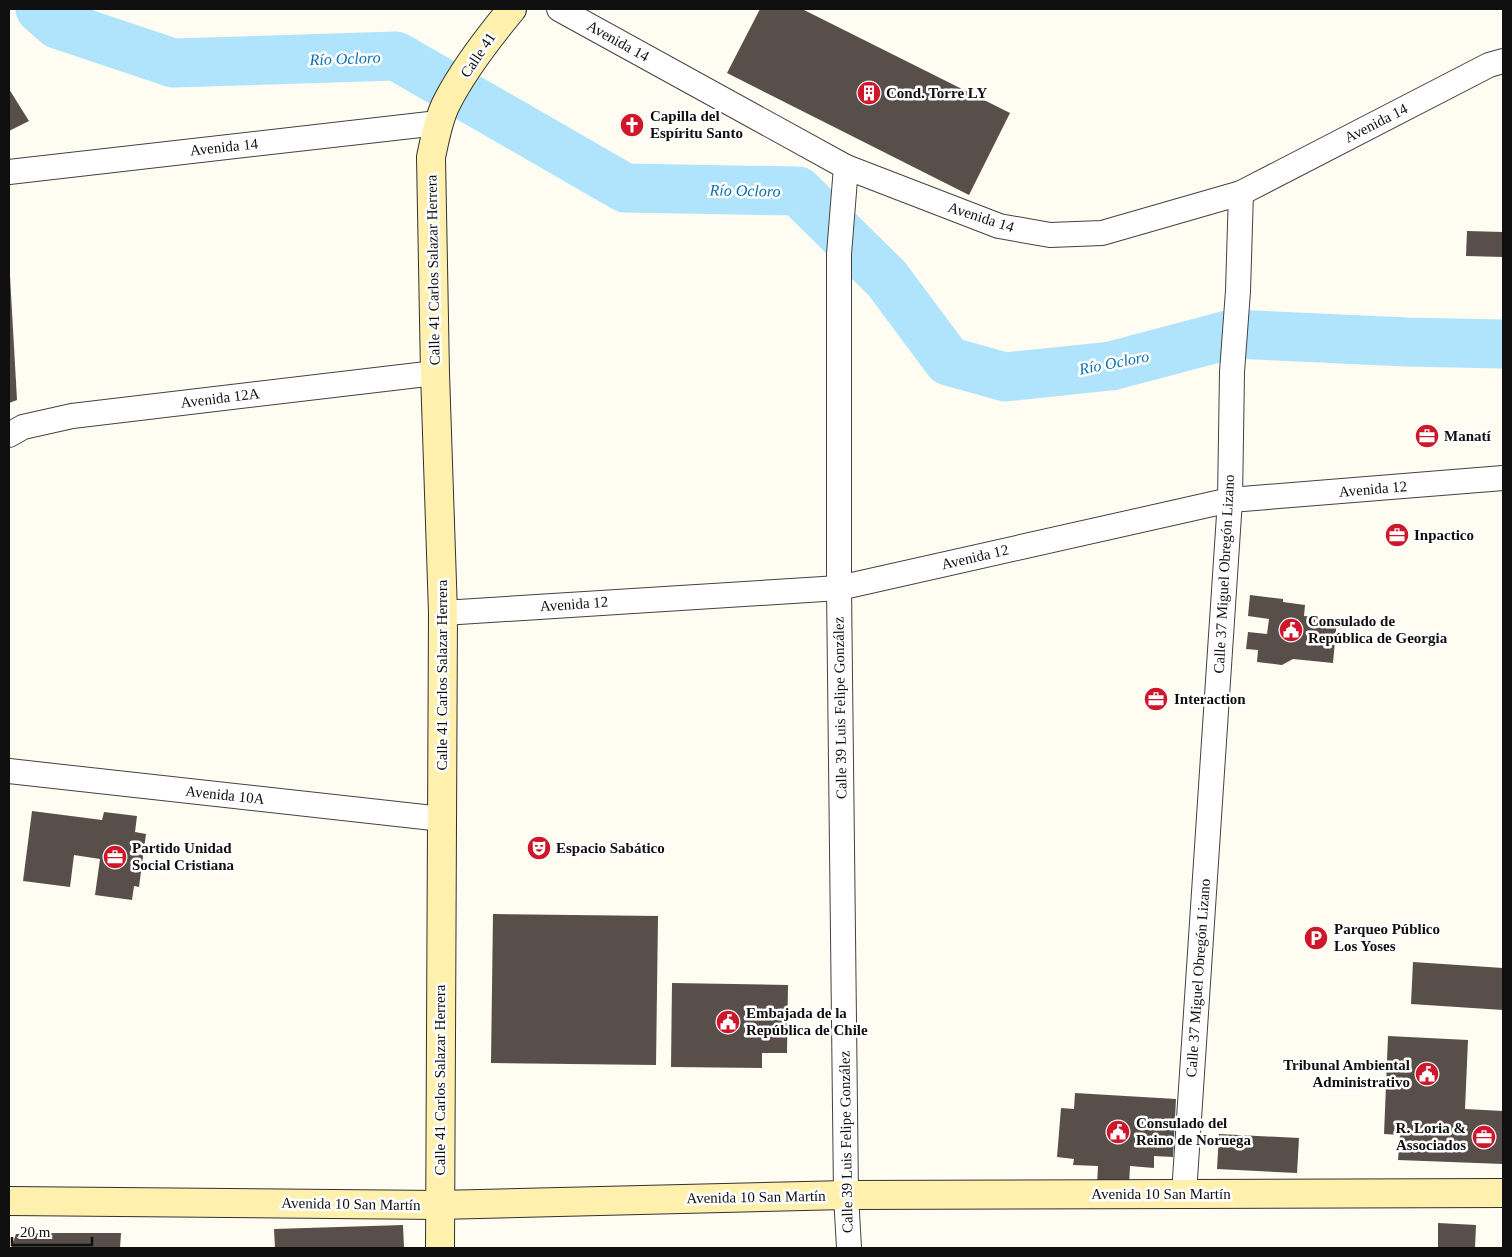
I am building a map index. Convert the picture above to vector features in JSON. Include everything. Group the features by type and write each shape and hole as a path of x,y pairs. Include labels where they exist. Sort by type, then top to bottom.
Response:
{"street":[{"name":"Calle 41","path":"442,114 482,46 512,9"},
{"name":"Avenida 14","path":"559,9 846,167 999,226 1050,235 1102,233 1241,193 1489,65 1503,62"},
{"name":"Avenida 14","path":"9,172 442,114"},
{"name":"Calle 41 Carlos Salazar Herrera","path":"440,1248 443,613 434,373 431,156 442,114"},
{"name":"Calle 39 Luis Felipe González","path":"846,167 839,254 839,588 846,1195 849,1248"},
{"name":"Calle 37 Miguel Obregón Lizano","path":"1184,1194 1230,500 1232,372 1238,291 1241,193"},
{"name":"Avenida 12A","path":"9,434 23,427 72,416 434,373"},
{"name":"Avenida 12","path":"443,613 839,588 1230,500 1503,478"},
{"name":"Avenida 10A","path":"9,770 442,819"},
{"name":"Avenida 10 San Martín","path":"9,1201 439,1205 846,1195 1503,1193"}],"building":[{"name":"Cond. Torre LY","path":"760,9 802,9 1010,113 969,195 727,73"},
{"path":"9,89 29,121 9,131"},
{"path":"1467,231 1503,232 1503,257 1466,256"},
{"path":"9,276 17,400 9,403"},
{"path":"1250,595 1283,599 1283,602 1305,605 1304,616 1337,619 1333,663 1293,659 1282,665 1257,662 1258,650 1246,649 1248,632 1267,634 1269,619 1248,616"},
{"name":"Partido Unidad Social Cristiana","path":"32,811 102,820 104,812 137,816 135,832 146,834 139,887 134,886 132,900 95,895 100,859 74,855 70,887 23,881"},
{"path":"493,914 658,916 656,1065 491,1063"},
{"path":"1413,962 1503,968 1503,1010 1411,1004"},
{"path":"672,983 788,985 787,1053 762,1053 762,1068 671,1067"},
{"name":"Tribunal Ambiental Administrativo","path":"1388,1036 1468,1040 1465,1109 1503,1111 1503,1164 1398,1160 1400,1135 1384,1134"},
{"path":"1075,1093 1176,1099 1173,1157 1154,1156 1154,1168 1130,1166 1129,1186 1097,1185 1098,1166 1073,1165 1074,1159 1057,1157 1061,1108 1074,1109"},
{"path":"1219,1134 1299,1138 1297,1173 1217,1169"},
{"path":"1438,1223 1476,1225 1475,1248 1438,1248"},
{"path":"403,1225 404,1248 275,1248 274,1229"},
{"path":"121,1233 120,1248 11,1248 16,1234"}],"waterway":[{"name":"Río Ocloro","path":"40,9 57,24 173,63 396,56 625,188 798,191 887,279 948,361 1005,377 1111,366 1232,334 1407,342 1503,344"}],"place":[{"name":"Cond. Torre LY","path":"869,93"},
{"name":"Capilla del Espíritu Santo","path":"632,125"},
{"name":"Manatí","path":"1427,436"},
{"name":"Inpactico","path":"1397,535"},
{"name":"Consulado de República de Georgia","path":"1291,630"},
{"name":"Interaction","path":"1156,699"},
{"name":"Espacio Sabático","path":"539,848"},
{"name":"Partido Unidad Social Cristiana","path":"115,857"},
{"name":"Parqueo Público Los Yoses","path":"1316,938"},
{"name":"Embajada de la República de Chile","path":"728,1022"},
{"name":"Tribunal Ambiental Administrativo","path":"1427,1074"},
{"name":"Consulado del Reino de Noruega","path":"1118,1132"},
{"name":"R. Loria & Associados","path":"1484,1137"}]}
